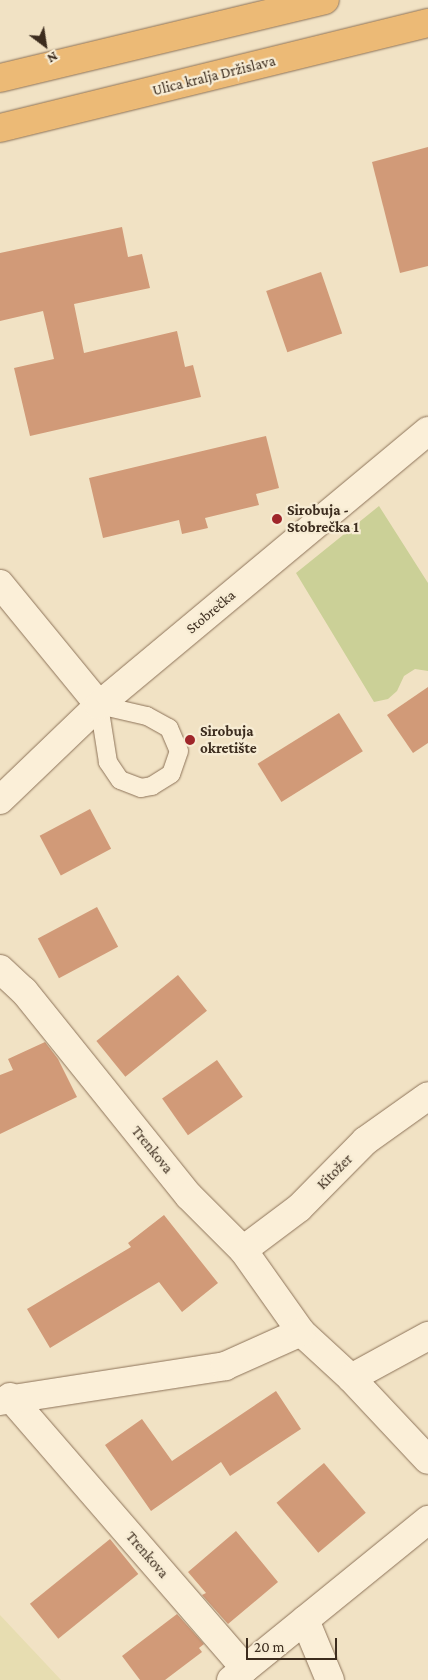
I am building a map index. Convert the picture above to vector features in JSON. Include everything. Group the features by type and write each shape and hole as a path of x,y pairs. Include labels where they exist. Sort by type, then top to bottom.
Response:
{"highway":[{"path":"0,78 286,6 325,0"},
{"name":"Ulica kralja Držislava","path":"0,128 428,23"}],"street":[{"name":"Stobrečka","path":"0,800 99,705 428,431"},
{"path":"0,584 99,705"},
{"name":"Trenkova","path":"0,969 24,991 188,1196 243,1250 301,1332 351,1378 428,1460"},
{"name":"Kitožer","path":"243,1250 299,1208 365,1141 428,1096"},
{"name":"Trenkova","path":"5,1399 225,1366 301,1332"},
{"path":"351,1378 428,1336"},
{"name":"Trenkova","path":"5,1399 238,1674 428,1520"},
{"path":"305,1620 330,1680"}],"lane":[{"path":"99,705 148,716 169,728 179,751 171,774 152,786 141,788 120,780 108,762 99,705"}],"shaded area":[{"path":"0,1615 61,1680 0,1680"}],"green space":[{"path":"379,506 428,583 428,671 415,669 404,676 397,691 388,699 374,702 296,573"}],"building":[{"path":"428,147 428,266 400,273 372,162"},
{"path":"122,227 128,257 142,254 150,288 74,304 84,353 177,331 185,367 193,365 201,397 30,436 14,368 54,359 43,311 0,321 0,253"},
{"path":"321,272 342,333 287,352 266,291"},
{"path":"266,436 279,488 256,494 259,505 205,518 208,528 182,534 179,520 103,538 89,478"},
{"path":"428,687 428,743 413,753 387,715"},
{"path":"339,713 363,751 281,802 258,764"},
{"path":"90,809 111,849 61,875 40,836"},
{"path":"97,907 118,947 59,978 38,938"},
{"path":"178,975 207,1011 125,1077 96,1041"},
{"path":"45,1042 58,1059 77,1097 0,1134 0,1075 13,1070 8,1059"},
{"path":"217,1060 243,1097 188,1135 162,1098"},
{"path":"164,1215 218,1283 182,1312 159,1282 50,1348 27,1309 131,1247 128,1243"},
{"path":"276,1391 301,1429 230,1476 221,1462 151,1511 105,1445 142,1419 172,1461"},
{"path":"324,1463 366,1513 318,1553 277,1503"},
{"path":"236,1531 278,1582 228,1624 202,1595 206,1593 188,1572"},
{"path":"110,1539 138,1574 58,1639 30,1604"},
{"path":"177,1614 204,1644 199,1648 202,1652 165,1680 140,1680 122,1656"}],"place":[{"name":"Sirobuja - Stobrečka 1","path":"277,519"},
{"name":"Sirobuja okretište","path":"190,740"}]}
